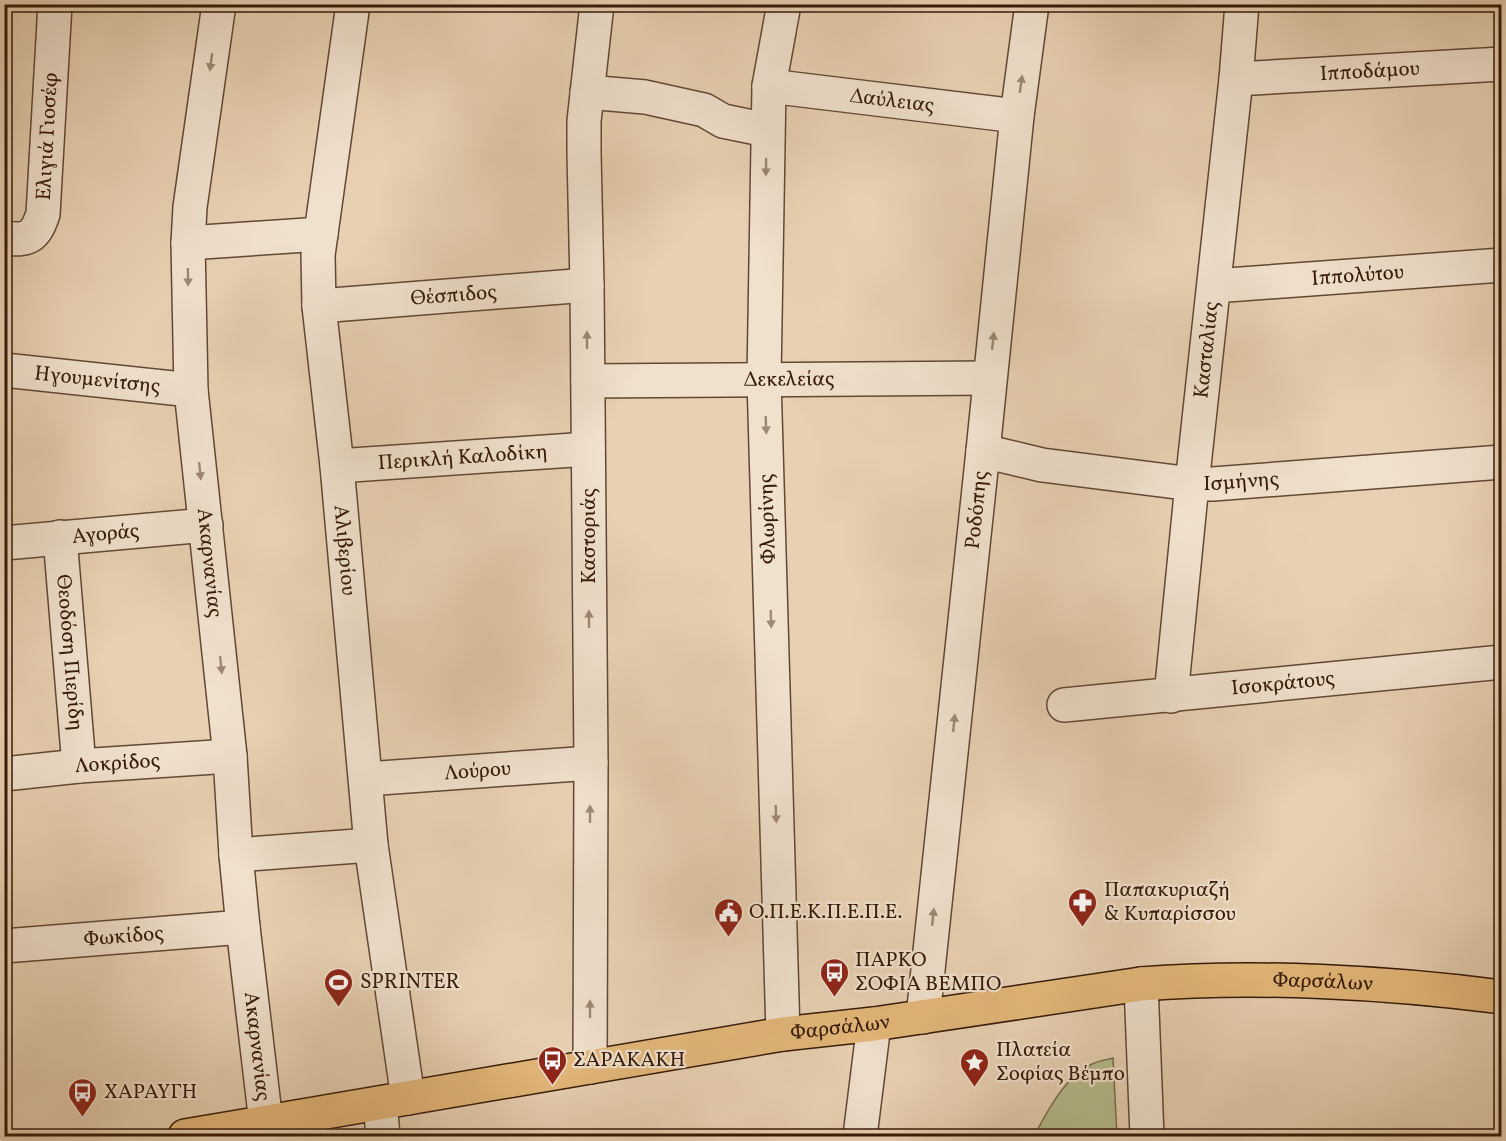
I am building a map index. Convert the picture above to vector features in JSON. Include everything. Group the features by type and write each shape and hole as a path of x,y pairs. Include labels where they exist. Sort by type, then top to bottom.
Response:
{"main road":[{"name":"Φαρσάλων","path":"185,1137 783,1034 874,1024 1140,984 1284,982 1498,993"}],"street":[{"name":"Ελιγιά Γιοσέφ","path":"4,238 22,240 37,231 43,214 55,4"},
{"name":"Ακαρνανίας","path":"219,4 191,196 188,243 191,390 230,756 243,927 266,1123"},
{"name":"Αλιβερίου","path":"353,4 318,255 319,306 337,466 394,1101 383,1137"},
{"name":"Καστοριάς","path":"590,1067 591,763 584,153 587,92 597,4"},
{"name":"Φλωρίνης","path":"783,4 769,86 764,380 783,1034"},
{"name":"Ροδόπης","path":"923,1017 1017,116 1032,4"},
{"name":"Κασταλίας","path":"1171,696 1242,4"},
{"name":"Ιπποδάμου","path":"1236,79 1502,64"},
{"name":"Δαύλειας","path":"769,86 1017,116"},
{"path":"587,92 645,97 704,110 723,122 767,130"},
{"path":"188,243 321,234"},
{"name":"Ιππολύτου","path":"1214,286 1502,265"},
{"name":"Θέσπιδος","path":"319,306 587,285"},
{"name":"Ηγουμενίτσης","path":"4,370 191,390"},
{"name":"Δεκελείας","path":"588,381 990,378"},
{"name":"Περικλή Καλοδίκη","path":"337,466 588,449"},
{"name":"Ισμήνης","path":"983,451 1042,465 1192,484 1502,462"},
{"name":"Αγοράς","path":"4,543 206,525"},
{"name":"Θεοδόση Πιερίδη","path":"60,537 79,766"},
{"name":"Ισοκράτους","path":"1064,705 1502,662"},
{"name":"Λοκρίδος","path":"4,774 79,766 230,756"},
{"name":"Λούρου","path":"366,779 591,763"},
{"path":"236,855 371,845"},
{"name":"Φωκίδος","path":"4,946 243,927"},
{"path":"1140,984 1147,1137"},
{"path":"860,1137 874,1024"}],"green space":[{"path":"1113,1058 1117,1136 1034,1136 1057,1096 1072,1078 1093,1064"}],"place":[{"name":"Παπακυριαζή & Κυπαρίσσου","path":"1083,928"},
{"name":"Ο.Π.Ε.Κ.Π.Ε.Π.Ε.","path":"728,938"},
{"name":"ΠΑΡΚΟ ΣΟΦΙΑ ΒΕΜΠΟ","path":"834,998"},
{"name":"SPRINTER","path":"339,1008"},
{"name":"ΣΑΡΑΚΑΚΗ","path":"552,1086"},
{"name":"Πλατεία Σοφίας Βέμπο","path":"975,1088"},
{"name":"ΧΑΡΑΥΓΗ","path":"83,1118"}]}
